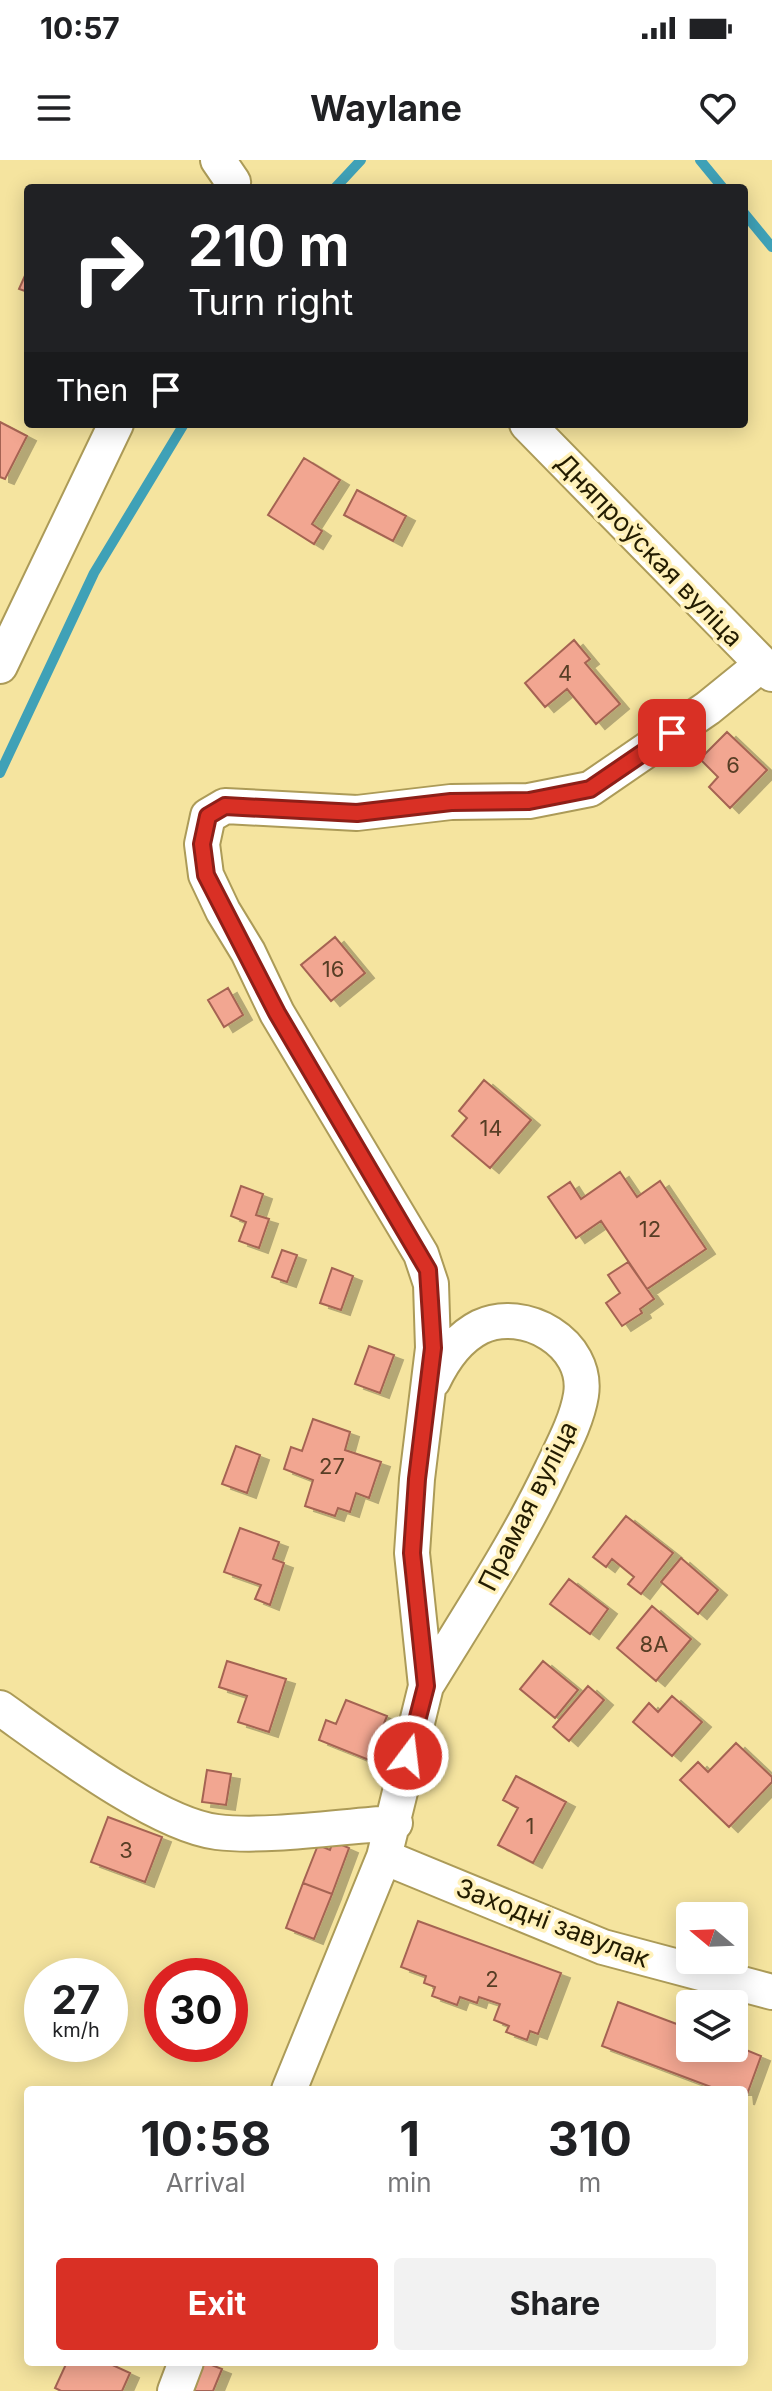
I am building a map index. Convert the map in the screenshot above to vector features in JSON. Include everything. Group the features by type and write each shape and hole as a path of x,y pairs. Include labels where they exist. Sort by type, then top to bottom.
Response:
{"street":[{"path":"0,666 114,428"},
{"name":"Дняпроўская вуліца","path":"531,428 766,669"},
{"name":"Прамая вуліца","path":"291,2086 384,1857 395,1823 426,1686 412,1553 434,1323 428,1270 277,1013 206,875 202,844 208,816 225,806 357,813 451,802 529,801 590,789 766,669"},
{"name":"Прамая вуліца","path":"426,1686 495,1578 543,1489 573,1420 582,1381 579,1367 559,1340 531,1323 515,1320 479,1327 463,1339 448,1354 429,1388"},
{"path":"0,1708 84,1767 187,1824 218,1832 395,1823"},
{"name":"Заходні завулак","path":"384,1857 603,1947 772,1992"},
{"path":"175,2391 184,2366"}],"building":[{"path":"0,422 27,436 5,479 0,477"},
{"path":"304,458 340,480 312,524 322,531 314,544 268,515"},
{"path":"357,490 406,516 393,541 344,515"},
{"path":"574,640 590,659 585,663 620,704 596,724 567,689 545,707 525,683"},
{"path":"727,732 767,770 730,808 709,787 718,777 700,759"},
{"path":"335,937 365,973 331,1001 301,965"},
{"path":"228,988 243,1015 224,1027 208,1000"},
{"path":"484,1080 531,1120 490,1168 452,1136 467,1118 459,1111"},
{"path":"620,1172 637,1197 660,1181 706,1249 647,1289 601,1221 576,1238 548,1197 570,1182 581,1199"},
{"path":"241,1186 263,1194 256,1215 269,1219 259,1248 239,1241 246,1222 231,1216"},
{"path":"282,1250 297,1255 287,1282 272,1277"},
{"path":"628,1262 654,1299 640,1309 642,1313 622,1326 606,1303 620,1293 608,1275"},
{"path":"332,1268 353,1276 341,1310 320,1303"},
{"path":"369,1346 394,1355 380,1393 355,1384"},
{"path":"313,1419 350,1432 345,1450 381,1462 369,1498 356,1493 350,1512 338,1508 335,1516 305,1506 313,1480 284,1469 291,1447 302,1451"},
{"path":"236,1446 260,1455 247,1493 222,1484"},
{"path":"626,1516 673,1553 641,1594 628,1584 634,1577 612,1559 606,1567 593,1557"},
{"path":"240,1528 279,1542 273,1559 284,1563 270,1605 255,1599 261,1585 224,1572"},
{"path":"681,1558 718,1590 698,1614 661,1582"},
{"path":"569,1579 608,1609 590,1634 550,1604"},
{"path":"652,1606 691,1639 656,1681 617,1648"},
{"path":"227,1661 286,1679 269,1732 238,1722 247,1696 219,1687"},
{"path":"543,1661 578,1690 555,1718 520,1689"},
{"path":"588,1686 604,1700 569,1741 553,1727"},
{"path":"672,1696 702,1722 672,1756 633,1722 649,1703 658,1712"},
{"path":"346,1700 387,1716 369,1760 319,1740 326,1720 336,1724"},
{"path":"736,1743 772,1777 772,1782 729,1827 680,1780 698,1762 708,1772"},
{"path":"207,1770 231,1774 226,1805 202,1802"},
{"path":"516,1776 566,1802 533,1863 498,1845 518,1808 503,1800"},
{"path":"108,1817 162,1837 145,1882 91,1862"},
{"path":"333,1841 349,1848 332,1894 303,1883 318,1845 330,1850"},
{"path":"303,1883 332,1894 314,1939 286,1928"},
{"path":"418,1921 561,1973 538,2034 530,2031 527,2040 506,2032 509,2026 494,2020 500,2004 479,1997 477,2003 460,1997 457,2005 432,1996 435,1987 424,1983 426,1976 401,1967"},
{"path":"618,2002 676,2024 676,2062 748,2062 748,2051 761,2056 748,2092 748,2086 708,2086 602,2046"},
{"path":"65,2366 115,2366 130,2373 122,2391 61,2391 55,2388"},
{"path":"203,2366 222,2369 213,2391 194,2391"}],"waterway":[{"path":"339,184 361,160"},
{"path":"700,160 720,184"},
{"path":"748,218 772,247"},
{"path":"0,773 94,573 182,428"}],"route":[{"path":"408,1756 426,1686 414,1597 412,1553 417,1479 433,1348 431,1284 421,1254 277,1013 248,952 223,911 206,875 202,844 208,816 225,806 357,813 451,802 529,801 590,789 672,733"}]}
